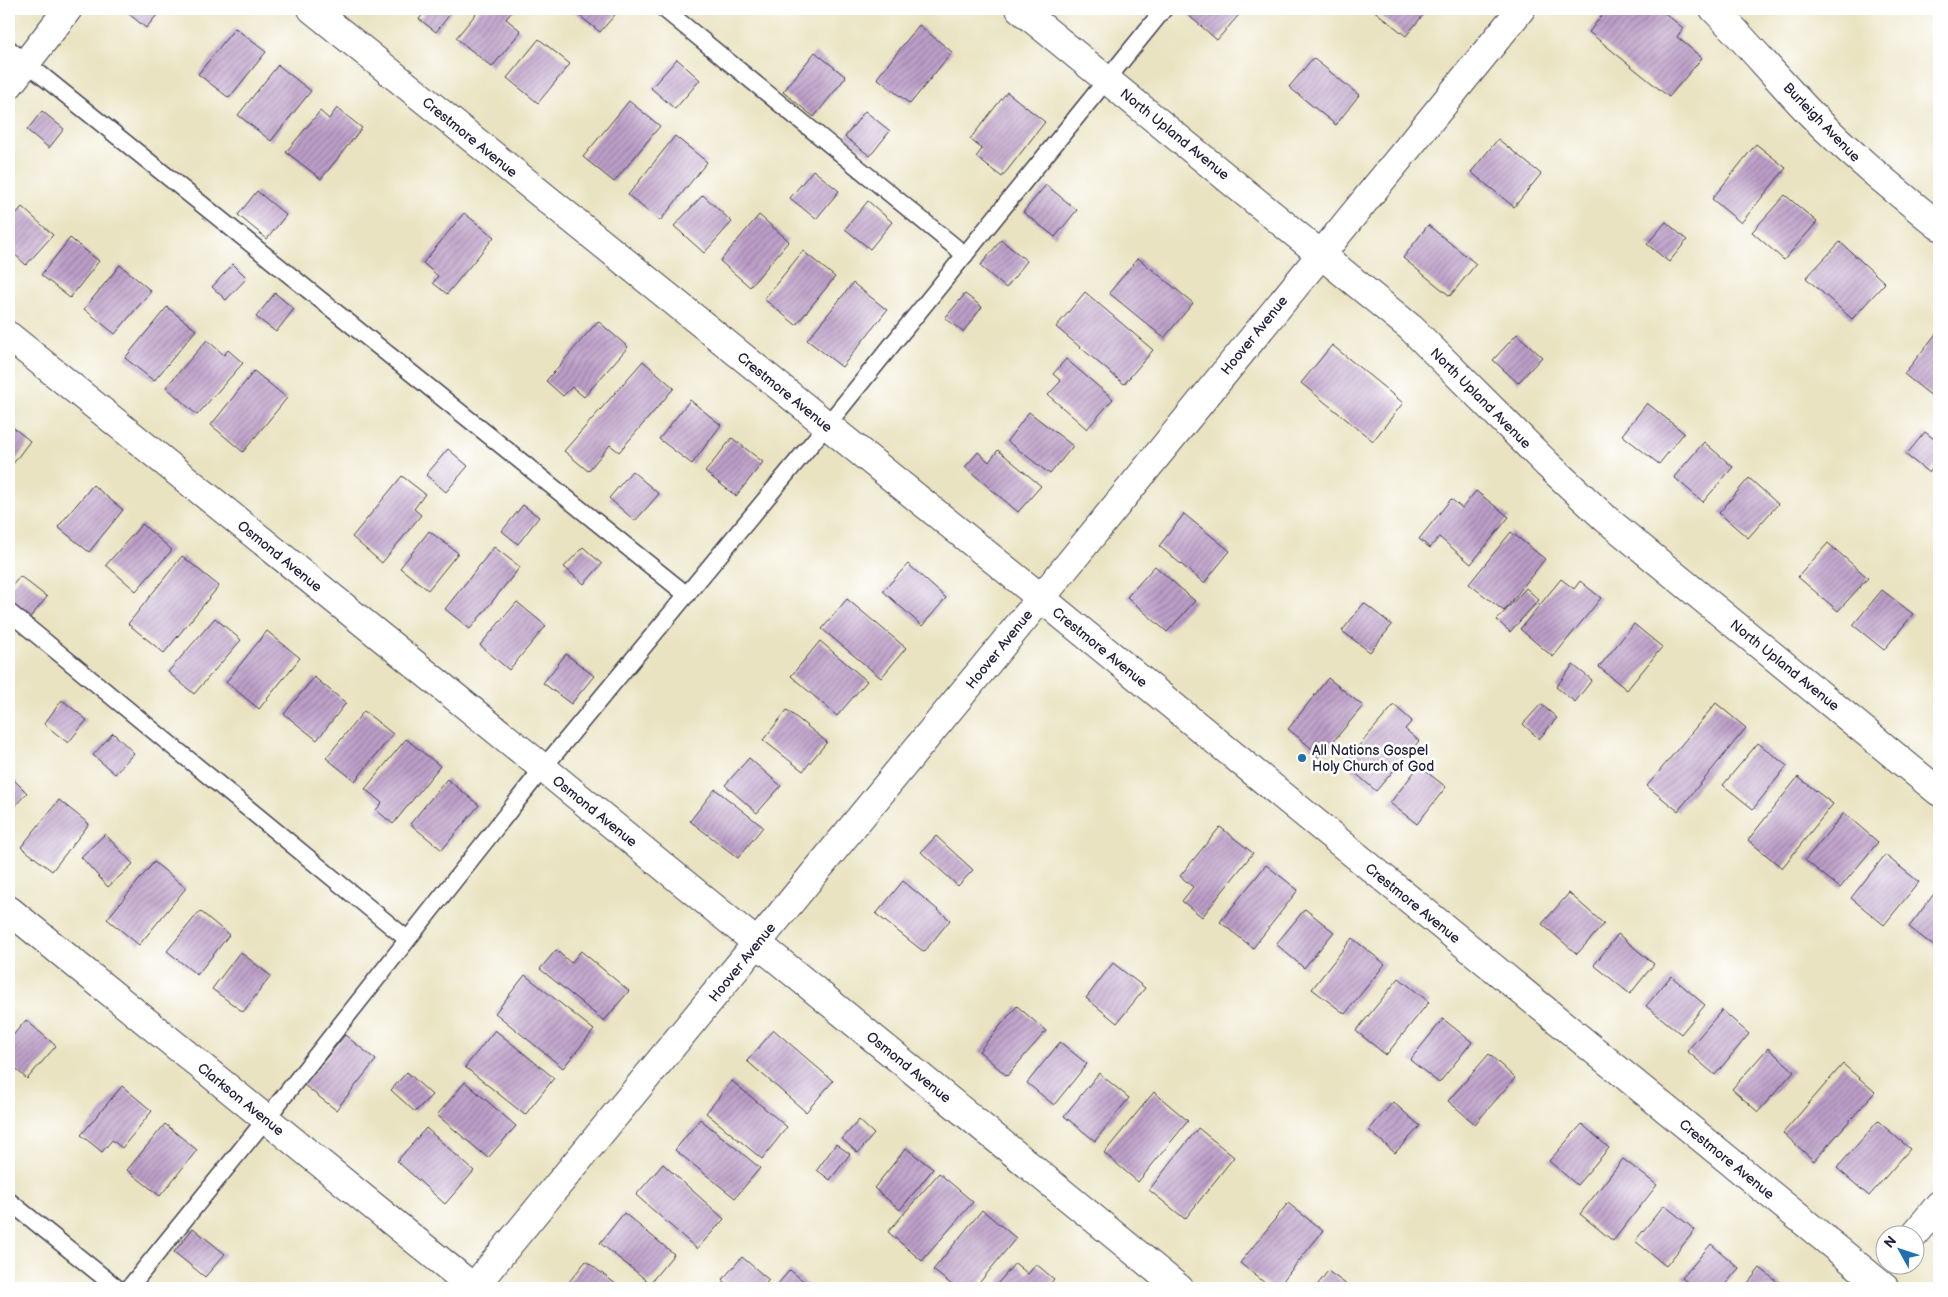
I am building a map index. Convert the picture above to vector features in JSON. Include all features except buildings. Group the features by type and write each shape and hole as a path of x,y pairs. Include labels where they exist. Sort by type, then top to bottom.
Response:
{"street":[{"path":"9,85 17,56 68,9"},
{"name":"Crestmore Avenue","path":"312,9 1041,598 1881,1281"},
{"name":"North Upland Avenue","path":"1020,9 1411,328 1547,464 1606,519 1939,792"},
{"name":"Hoover Avenue","path":"474,1288 1041,598 1521,9"},
{"name":"Burleigh Avenue","path":"1714,9 1748,43 1810,112 1856,157 1939,226"},
{"name":"Osmond Avenue","path":"9,336 543,768 1179,1288"},
{"name":"Clarkson Avenue","path":"9,910 474,1288"},
{"path":"1923,1224 1939,1205"}],"lane":[{"path":"664,9 965,255"},
{"path":"128,1288 266,1118 543,768 827,426 1164,9"},
{"path":"17,56 687,594"},
{"path":"9,612 407,939"},
{"path":"9,1201 117,1288"}],"place":[{"name":"All Nations Gospel Holy Church of God","path":"1302,758"}]}
